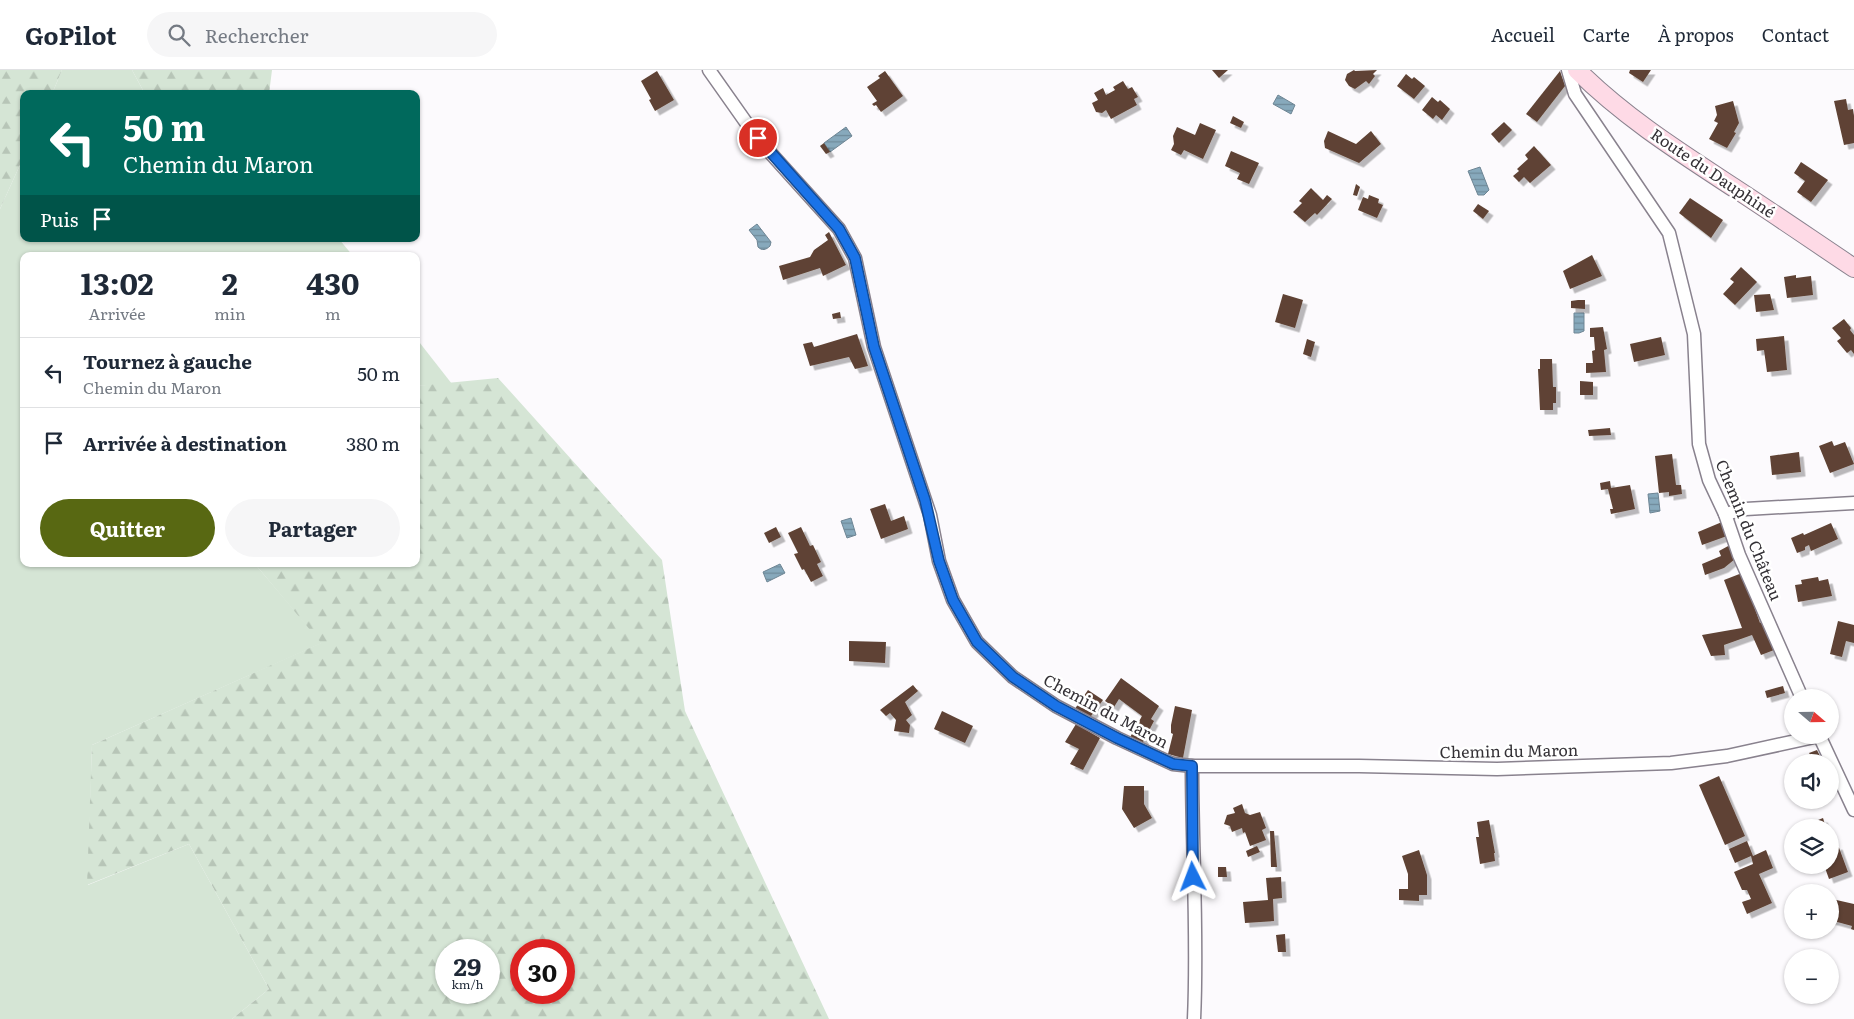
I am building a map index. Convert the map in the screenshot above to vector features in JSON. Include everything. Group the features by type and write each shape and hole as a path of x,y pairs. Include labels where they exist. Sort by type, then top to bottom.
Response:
{"street":[{"name":"Chemin du Maron","path":"709,70 758,138 839,229 855,258 874,347 930,515 939,561 953,600 977,642 1013,677 1056,706 1117,738 1173,764 1192,766 1359,766 1497,769 1671,763 1727,756 1784,744"},
{"name":"Chemin du Château","path":"1568,70 1575,94 1669,233 1694,334 1699,444 1710,480 1725,514 1739,555 1798,689"},
{"name":"Route du Dauphiné","path":"1577,70 1597,90 1680,154 1854,268"},
{"path":"1725,514 1746,509 1854,504"},
{"path":"1823,744 1854,810"},
{"path":"1192,766 1196,984 1194,1019"}],"green space":[{"path":"0,70 62,70 54,90 20,90 20,165 0,209"},
{"path":"62,70 132,70 143,90 54,90"},
{"path":"132,70 272,70 270,90 143,90"},
{"path":"20,165 20,242 341,242 350,252 20,252 20,567 258,567 322,643 92,745 88,885 189,844 269,989 232,1019 0,1019 0,209"},
{"path":"420,343 452,384 420,386"},
{"path":"498,378 662,560 685,711 829,1019 232,1019 269,989 189,844 87,885 92,745 321,643 258,567 420,567 420,386"}],"water":[{"path":"1278,95 1295,105 1291,114 1273,104"},
{"path":"846,127 852,136 830,152 824,143"},
{"path":"1480,167 1489,190 1484,195 1478,195 1468,171"},
{"path":"757,224 771,242 770,246 766,249 758,247 757,240 749,230"},
{"path":"1574,313 1584,313 1584,331 1579,333 1574,333"},
{"path":"1658,493 1660,511 1650,513 1648,494"},
{"path":"851,518 856,535 847,538 841,521"},
{"path":"780,564 785,573 767,582 763,572"}],"building":[{"path":"1212,70 1228,70 1219,78"},
{"path":"1354,70 1377,70 1369,84 1366,81 1355,89 1349,86 1345,80 1347,74"},
{"path":"1630,70 1651,70 1643,82 1629,73"},
{"path":"657,71 674,100 655,111 641,81"},
{"path":"885,71 903,96 881,112 876,105 872,104 877,101 867,87 880,78 878,76"},
{"path":"1560,71 1565,86 1537,122 1526,114"},
{"path":"1406,74 1412,79 1414,77 1425,86 1414,99 1397,86"},
{"path":"1123,81 1128,89 1132,87 1138,97 1134,99 1137,105 1111,119 1106,110 1102,113 1096,112 1092,103 1098,100 1094,93 1103,88 1106,95 1115,90 1113,87"},
{"path":"1432,97 1438,102 1440,100 1450,109 1442,120 1436,115 1433,119 1422,110"},
{"path":"1846,99 1848,110 1853,109 1854,143 1844,145 1834,101"},
{"path":"1733,101 1739,123 1734,132 1736,133 1727,148 1709,139 1718,123 1714,121 1717,115 1715,106"},
{"path":"1233,116 1244,122 1241,128 1230,123"},
{"path":"1504,122 1512,130 1499,143 1491,134"},
{"path":"1200,123 1216,130 1203,159 1184,150 1181,155 1171,150 1174,144 1173,136 1177,127 1195,135"},
{"path":"1328,131 1356,144 1371,131 1381,144 1359,163 1325,148 1324,141"},
{"path":"824,143 830,152 826,154 820,146"},
{"path":"1534,146 1551,165 1530,183 1524,177 1519,182 1513,176 1519,171 1517,169 1528,159 1525,155"},
{"path":"1231,151 1259,163 1249,184 1237,179 1240,173 1225,166"},
{"path":"1801,162 1828,180 1811,202 1797,192 1805,181 1794,173"},
{"path":"1356,184 1360,187 1357,196 1353,195"},
{"path":"1311,188 1323,200 1327,195 1332,199 1317,215 1315,213 1305,222 1293,212 1302,203 1299,201"},
{"path":"1369,195 1379,199 1378,203 1383,205 1377,218 1358,210 1363,197 1368,199"},
{"path":"1690,198 1723,220 1711,238 1679,213"},
{"path":"1478,204 1489,211 1483,219 1473,211"},
{"path":"829,232 846,265 823,276 820,268 783,280 779,266 810,257 814,250 828,240 825,235"},
{"path":"1592,255 1602,276 1570,289 1563,271"},
{"path":"1741,267 1757,282 1735,305 1723,294 1734,282 1730,279"},
{"path":"1796,275 1796,278 1811,276 1813,295 1787,298 1784,277"},
{"path":"1283,294 1303,300 1295,328 1275,322"},
{"path":"1770,294 1774,310 1756,312 1754,295"},
{"path":"1585,300 1585,309 1571,308 1571,301"},
{"path":"840,312 841,318 833,319 832,314"},
{"path":"1844,319 1854,335 1854,354 1851,350 1847,353 1837,341 1841,338 1832,328"},
{"path":"1603,327 1607,349 1604,350 1606,372 1586,373 1586,363 1593,363 1592,351 1595,350 1594,337 1590,337 1590,328"},
{"path":"857,334 868,366 855,369 849,357 810,366 803,344 812,342 814,347"},
{"path":"1784,336 1787,370 1767,372 1764,350 1757,351 1756,339"},
{"path":"1661,337 1665,355 1634,362 1630,344"},
{"path":"1307,339 1315,342 1311,357 1303,354"},
{"path":"1540,359 1552,359 1553,387 1556,387 1556,403 1553,403 1553,410 1540,410 1538,369 1540,369"},
{"path":"1580,381 1593,382 1593,395 1580,395"},
{"path":"1610,428 1611,435 1589,436 1588,430"},
{"path":"1832,441 1834,446 1845,442 1854,464 1830,473 1819,446"},
{"path":"1799,452 1801,472 1772,475 1770,456"},
{"path":"1672,454 1676,485 1681,485 1682,494 1669,496 1669,492 1659,493 1655,456"},
{"path":"1610,481 1611,488 1630,485 1635,509 1611,514 1610,509 1613,509 1608,489 1601,490 1600,483"},
{"path":"885,504 891,521 904,516 908,529 881,539 870,509"},
{"path":"1722,522 1727,536 1702,545 1698,532"},
{"path":"1831,523 1838,539 1811,551 1809,545 1805,547 1805,550 1797,553 1791,538 1803,533 1804,535"},
{"path":"776,527 781,537 769,543 764,533"},
{"path":"801,527 810,546 813,545 821,562 817,564 823,576 811,582 794,554 798,553 788,533"},
{"path":"1730,545 1735,559 1724,568 1705,575 1702,564 1721,556 1719,551"},
{"path":"1742,573 1760,623 1762,622 1774,650 1761,655 1752,635 1724,645 1725,655 1711,656 1702,635 1742,628 1724,580"},
{"path":"1818,577 1819,581 1828,579 1832,596 1798,602 1795,585 1802,584 1801,580"},
{"path":"1838,621 1854,625 1854,643 1846,641 1842,657 1830,654"},
{"path":"849,641 886,642 885,663 849,661"},
{"path":"1121,678 1159,706 1151,719 1154,721 1142,744 1129,739 1142,716 1119,699 1114,707 1105,701"},
{"path":"913,685 918,691 905,702 912,715 906,720 910,725 909,733 894,731 896,720 890,713 886,716 880,710"},
{"path":"1783,686 1784,693 1767,698 1765,691"},
{"path":"1088,690 1103,700 1088,720 1072,713"},
{"path":"1175,706 1192,710 1183,758 1168,754 1173,734 1171,733 1171,725"},
{"path":"942,711 973,726 965,743 934,729"},
{"path":"1076,724 1100,738 1083,770 1070,764 1079,749 1065,742"},
{"path":"1817,750 1819,754 1810,754"},
{"path":"1719,776 1745,836 1725,845 1699,785"},
{"path":"1124,786 1144,786 1144,804 1152,818 1134,828 1122,809"},
{"path":"1242,804 1245,813 1250,815 1260,812 1266,828 1262,830 1266,840 1250,846 1242,828 1232,832 1230,826 1224,824 1227,815 1235,813 1233,808"},
{"path":"1489,820 1495,861 1480,864 1476,837 1479,837 1477,822"},
{"path":"1270,831 1274,831 1277,867 1271,867"},
{"path":"1747,841 1753,856 1766,850 1773,868 1759,874 1772,903 1747,914 1742,902 1751,899 1747,890 1742,890 1734,872 1753,864 1751,856 1735,863 1729,849"},
{"path":"1257,846 1260,852 1248,857 1246,851"},
{"path":"1839,848 1848,872 1829,879 1827,874 1839,874"},
{"path":"1419,850 1427,875 1427,895 1419,895 1419,901 1399,900 1399,889 1408,889 1408,874 1402,856"},
{"path":"1218,867 1226,867 1227,877 1218,877"},
{"path":"1281,877 1282,898 1273,899 1274,921 1245,923 1243,902 1268,900 1266,878"},
{"path":"1839,901 1854,904 1854,930 1851,929 1852,926 1839,922"},
{"path":"1285,934 1286,952 1278,952 1276,935"}],"route":[{"path":"758,138 839,229 855,258 874,347 930,515 939,561 953,600 977,642 1013,677 1056,706 1117,738 1173,764 1192,766 1193,877"}]}
